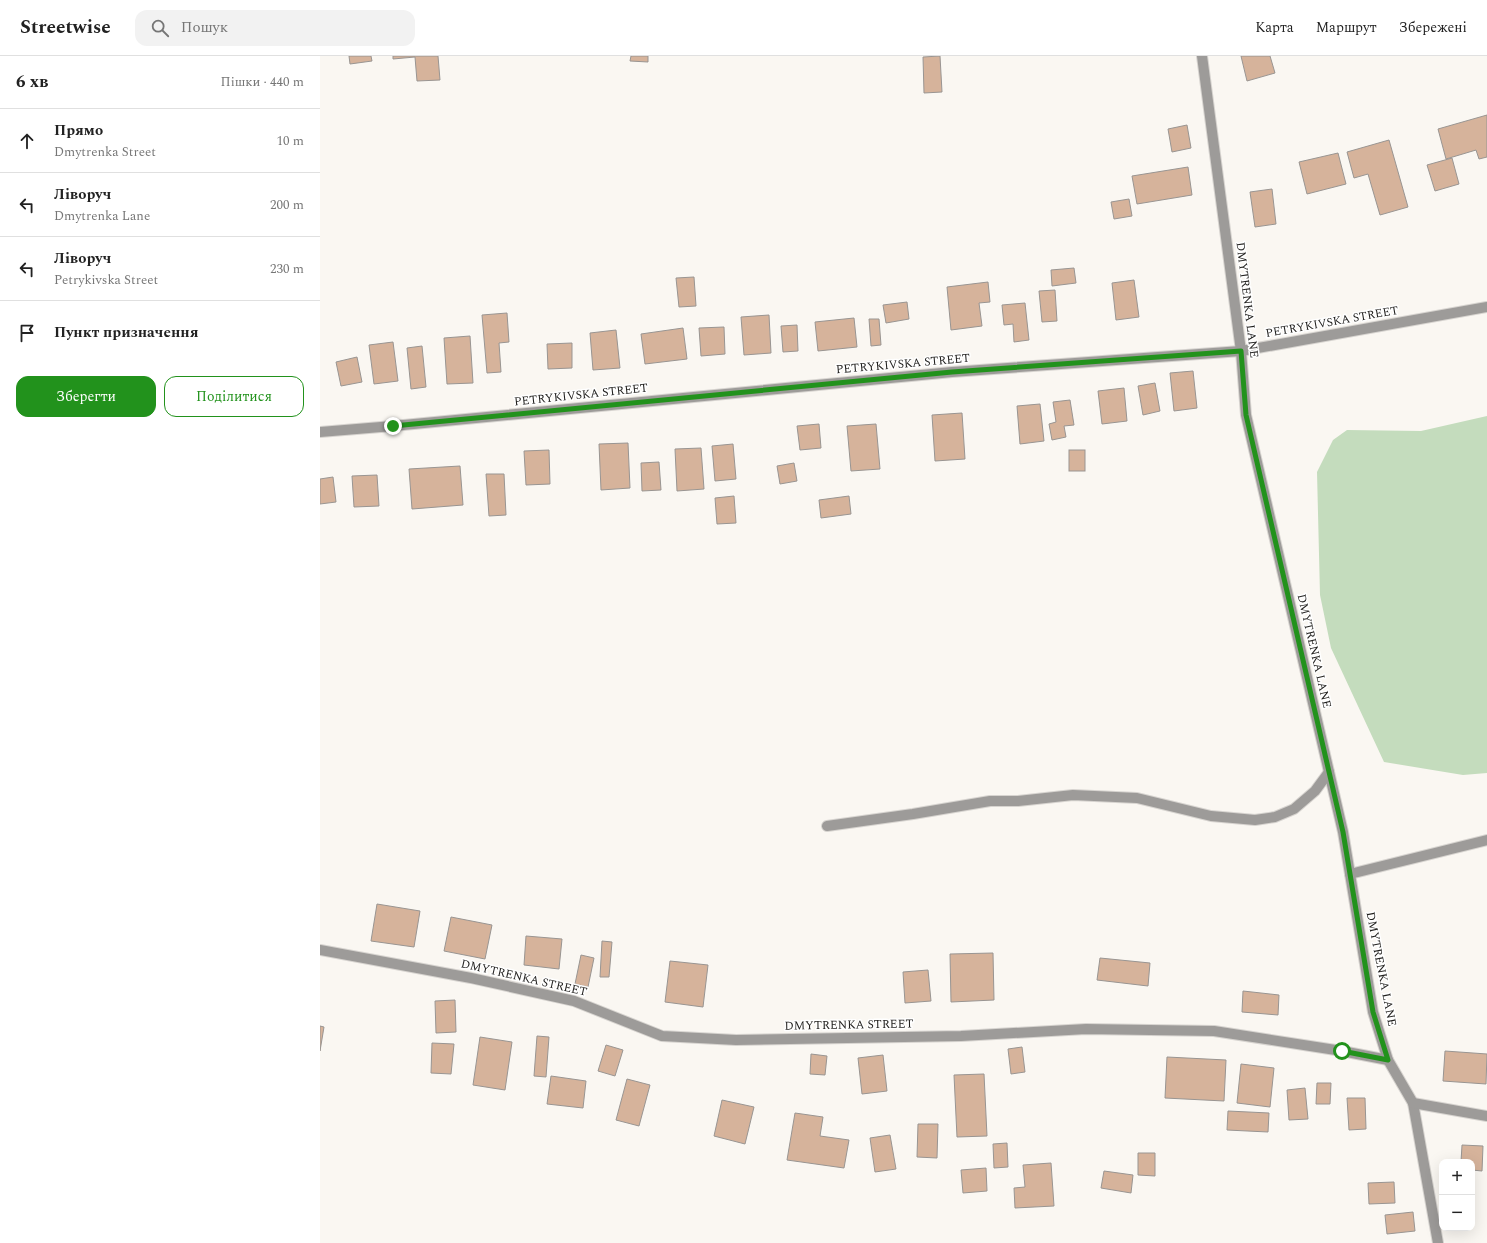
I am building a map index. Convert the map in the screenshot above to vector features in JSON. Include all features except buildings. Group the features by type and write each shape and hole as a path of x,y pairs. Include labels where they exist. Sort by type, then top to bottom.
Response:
{"street":[{"name":"DMYTRENKA LANE","path":"1202,56 1241,351 1246,415 1343,832 1373,1012 1388,1060 1413,1103 1438,1243"},
{"name":"PETRYKIVSKA STREET","path":"320,432 952,372 1241,351 1487,307"},
{"path":"827,826 990,801 1018,801 1073,794 1137,798 1212,816 1255,820 1275,817 1294,809 1316,791 1329,772"},
{"path":"1350,874 1487,840"},
{"name":"DMYTRENKA STREET","path":"320,950 471,978 574,1001 662,1036 736,1040 960,1036 1086,1029 1214,1031 1342,1051 1388,1060"},
{"path":"1413,1103 1487,1116"}],"green space":[{"path":"1487,416 1487,773 1463,775 1384,762 1331,648 1320,595 1317,472 1333,440 1347,430 1421,431"}],"route":[{"path":"393,426 952,372 1241,351 1246,415 1343,832 1373,1012 1388,1060 1342,1051"}]}
